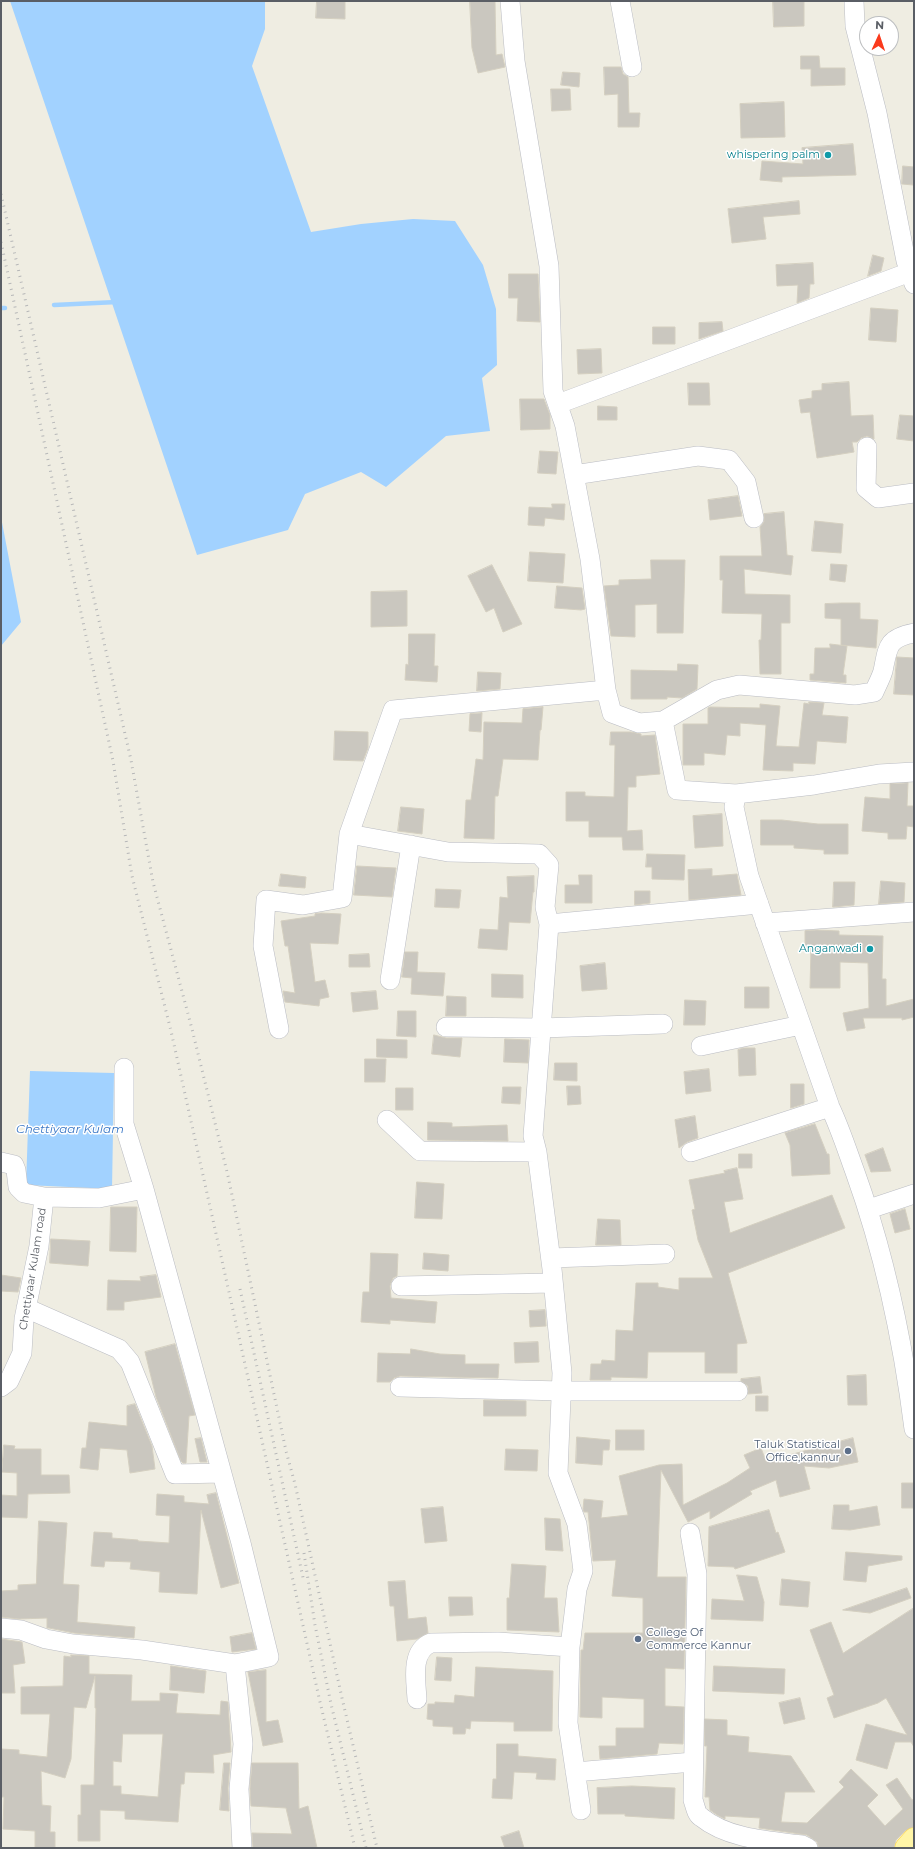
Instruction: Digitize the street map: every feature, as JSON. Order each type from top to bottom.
[{"type":"main road","points":[[906,1848],[914,1839]]},
{"type":"street","points":[[510,1],[515,61],[548,266],[553,391],[565,426],[590,559],[606,690],[612,713],[640,723],[663,721],[717,690],[739,684],[855,695],[874,692],[882,673],[887,648],[900,636],[914,634]]},
{"type":"street","points":[[620,1],[632,67]]},
{"type":"street","points":[[558,404],[911,269],[877,113],[856,26],[854,1]]},
{"type":"street","points":[[867,447],[866,488],[878,498],[914,493]]},
{"type":"street","points":[[574,474],[698,456],[728,460],[746,482],[754,518]]},
{"type":"street","points":[[279,1029],[263,946],[266,900],[303,904],[342,898],[349,834],[393,710],[606,690]]},
{"type":"street","points":[[663,721],[677,790],[736,794],[814,786],[879,774],[914,772]]},
{"type":"street","points":[[736,794],[734,807],[749,876],[830,1107],[838,1123],[869,1209],[890,1289],[908,1379],[914,1429]]},
{"type":"street","points":[[349,834],[448,852],[539,854],[549,865],[546,906],[549,924],[533,1136],[538,1152],[554,1283],[562,1391],[558,1473],[576,1524],[583,1571],[577,1589],[570,1647],[568,1723],[581,1810]]},
{"type":"street","points":[[390,980],[411,845]]},
{"type":"street","points":[[549,924],[759,904]]},
{"type":"street","points":[[765,923],[914,912]]},
{"type":"street","points":[[446,1027],[541,1028],[663,1024]]},
{"type":"street","points":[[701,1046],[801,1025]]},
{"type":"street","points":[[1,1628],[21,1630],[46,1639],[73,1644],[142,1650],[235,1664],[269,1657],[222,1473],[144,1189],[124,1124],[124,1068]]},
{"type":"street","points":[[691,1152],[830,1107]]},
{"type":"street","points":[[387,1120],[420,1151],[538,1152]]},
{"type":"street","points":[[1,1162],[14,1165],[18,1187],[24,1193],[44,1197]]},
{"type":"street","name":"Chettiyaar Kulam road","points":[[1,1387],[9,1381],[22,1353],[26,1308],[39,1246],[44,1197],[99,1198],[144,1189]]},
{"type":"street","points":[[869,1209],[914,1194]]},
{"type":"street","points":[[551,1258],[665,1254]]},
{"type":"street","points":[[401,1286],[554,1283]]},
{"type":"street","points":[[26,1308],[119,1349],[130,1362],[175,1474],[222,1473]]},
{"type":"street","points":[[400,1387],[562,1391],[738,1391]]},
{"type":"street","points":[[690,1534],[697,1574],[693,1800],[699,1816],[720,1828],[748,1838],[802,1845],[808,1848]]},
{"type":"street","points":[[417,1700],[417,1657],[424,1646],[431,1643],[498,1642],[570,1647]]},
{"type":"street","points":[[235,1664],[243,1744],[239,1789],[242,1848]]},
{"type":"street","points":[[575,1772],[693,1762]]},
{"type":"water","points":[[10,1],[265,1],[265,29],[252,66],[311,232],[361,224],[413,219],[455,221],[483,265],[496,309],[497,365],[482,378],[490,431],[446,436],[386,487],[361,472],[305,494],[288,530],[197,555]]},
{"type":"water","points":[[1,517],[21,622],[1,646]]},
{"type":"water","name":"Chettiyaar Kulam","points":[[30,1071],[114,1073],[112,1189],[26,1185]]},
{"type":"building","points":[[317,1],[345,1],[345,19],[316,18]]},
{"type":"building","points":[[470,1],[495,1],[496,55],[502,54],[505,67],[478,73],[472,48]]},
{"type":"building","points":[[773,1],[804,1],[804,26],[774,27]]},
{"type":"building","points":[[801,56],[819,56],[820,68],[845,68],[845,85],[811,86],[811,69],[801,69]]},
{"type":"building","points":[[604,67],[621,67],[623,74],[628,77],[629,113],[640,113],[639,127],[618,127],[618,94],[605,95]]},
{"type":"building","points":[[563,72],[580,73],[579,87],[561,85]]},
{"type":"building","points":[[551,89],[570,89],[571,110],[552,111]]},
{"type":"building","points":[[784,102],[785,137],[741,138],[740,104]]},
{"type":"building","name":"whispering palm","points":[[853,144],[856,175],[782,177],[782,182],[760,180],[762,161],[803,164],[802,148]]},
{"type":"building","points":[[903,166],[914,167],[913,185],[902,184]]},
{"type":"building","points":[[799,201],[800,214],[763,217],[766,239],[732,243],[728,209]]},
{"type":"building","points":[[873,255],[884,258],[881,271],[868,276]]},
{"type":"building","points":[[813,263],[814,284],[810,284],[809,298],[797,303],[798,285],[777,286],[776,265]]},
{"type":"building","points":[[509,274],[538,274],[540,322],[517,321],[518,298],[509,298]]},
{"type":"building","points":[[871,308],[898,310],[896,342],[869,340]]},
{"type":"building","points":[[722,322],[723,331],[699,339],[699,323]]},
{"type":"building","points":[[653,327],[675,327],[675,344],[653,344]]},
{"type":"building","points":[[601,349],[602,373],[578,374],[577,350]]},
{"type":"building","points":[[849,382],[851,416],[873,415],[874,439],[867,436],[861,438],[857,442],[852,442],[854,452],[817,458],[810,412],[801,413],[799,400],[812,398],[812,391],[822,390],[822,384]]},
{"type":"building","points":[[688,383],[709,383],[710,405],[689,405]]},
{"type":"building","points":[[520,399],[544,399],[550,415],[550,429],[521,430]]},
{"type":"building","points":[[598,406],[617,407],[617,420],[598,420]]},
{"type":"building","points":[[900,415],[914,416],[914,441],[897,439]]},
{"type":"building","points":[[540,451],[558,452],[556,474],[538,473]]},
{"type":"building","points":[[738,496],[742,516],[710,520],[708,500]]},
{"type":"building","points":[[552,504],[565,504],[564,520],[545,518],[544,526],[528,525],[529,507],[552,508]]},
{"type":"building","points":[[784,512],[787,555],[793,556],[791,575],[744,569],[745,594],[790,595],[790,623],[781,623],[781,674],[760,674],[759,640],[761,640],[762,614],[722,613],[723,580],[720,580],[720,556],[762,556],[760,527],[764,522],[764,514]]},
{"type":"building","points":[[815,521],[843,524],[841,553],[812,551]]},
{"type":"building","points":[[530,552],[565,554],[563,583],[528,581]]},
{"type":"building","points":[[651,560],[685,560],[683,633],[657,633],[657,604],[635,605],[635,637],[611,636],[604,586],[619,585],[619,580],[651,579]]},
{"type":"building","points":[[831,564],[847,565],[845,582],[830,580]]},
{"type":"building","points":[[492,565],[522,624],[503,632],[494,608],[486,612],[468,576]]},
{"type":"building","points":[[557,586],[582,588],[585,609],[555,608]]},
{"type":"building","points":[[407,591],[407,626],[371,627],[371,592]]},
{"type":"building","points":[[860,603],[860,619],[878,620],[876,648],[841,645],[841,619],[825,618],[825,604]]},
{"type":"building","points":[[409,634],[435,634],[434,666],[438,666],[437,682],[405,680],[406,664],[408,665]]},
{"type":"building","points":[[830,644],[847,646],[843,675],[846,675],[846,683],[810,680],[810,674],[814,674],[815,648],[830,648]]},
{"type":"building","points":[[897,657],[914,658],[914,695],[894,694]]},
{"type":"building","points":[[678,664],[698,665],[697,689],[682,698],[667,697],[667,699],[631,699],[631,670],[677,671]]},
{"type":"building","points":[[478,672],[501,673],[500,689],[477,691]]},
{"type":"building","points":[[809,702],[824,703],[822,715],[848,717],[846,743],[817,741],[815,764],[793,763],[793,771],[763,770],[766,725],[740,723],[740,736],[727,735],[725,755],[704,753],[704,765],[683,765],[683,724],[708,724],[708,708],[710,707],[760,708],[760,704],[780,706],[776,746],[799,747],[804,703],[809,704]]},
{"type":"building","points":[[543,707],[538,760],[503,759],[498,796],[495,796],[494,839],[464,838],[466,800],[471,800],[476,759],[483,760],[484,722],[522,723],[523,709]]},
{"type":"building","points":[[482,713],[481,732],[469,731],[470,714]]},
{"type":"building","points":[[335,731],[368,732],[368,748],[363,761],[334,760]]},
{"type":"building","points":[[611,732],[631,732],[641,734],[641,736],[655,735],[660,774],[636,776],[636,787],[628,787],[627,831],[642,830],[643,850],[623,850],[622,837],[589,837],[589,821],[566,821],[566,792],[585,792],[585,796],[614,797],[615,745],[610,745]]},
{"type":"building","points":[[908,783],[907,806],[914,806],[914,827],[907,826],[906,839],[888,839],[888,833],[862,831],[865,797],[890,799],[890,784]]},
{"type":"building","points":[[401,807],[424,809],[422,834],[398,831]]},
{"type":"building","points":[[722,814],[723,846],[695,848],[693,816]]},
{"type":"building","points":[[761,820],[782,820],[818,824],[848,824],[848,854],[824,854],[824,850],[794,848],[794,845],[761,845]]},
{"type":"building","points":[[647,854],[685,855],[684,880],[652,879],[652,867],[646,867]]},
{"type":"building","points":[[357,866],[396,868],[392,897],[354,895]]},
{"type":"building","points":[[712,869],[712,876],[737,874],[741,895],[689,900],[688,870]]},
{"type":"building","points":[[281,874],[306,877],[305,888],[279,886]]},
{"type":"building","points":[[579,875],[592,875],[592,903],[565,903],[565,885],[579,885]]},
{"type":"building","points":[[534,876],[534,892],[530,923],[509,922],[507,950],[478,948],[480,929],[498,930],[500,897],[508,898],[507,877]]},
{"type":"building","points":[[881,881],[905,883],[904,902],[879,904]]},
{"type":"building","points":[[834,882],[855,882],[854,905],[833,907]]},
{"type":"building","points":[[436,889],[461,890],[459,908],[435,907]]},
{"type":"building","points":[[635,891],[650,891],[650,903],[635,905]]},
{"type":"building","points":[[315,914],[341,914],[338,944],[310,943],[315,982],[325,980],[329,997],[320,999],[319,1006],[285,1002],[283,991],[295,993],[288,946],[285,946],[281,921],[315,916]]},
{"type":"building","points":[[805,931],[839,931],[839,935],[883,936],[882,979],[886,979],[886,1006],[914,999],[914,1017],[902,1020],[902,1018],[863,1018],[865,1028],[847,1031],[843,1013],[869,1008],[868,963],[840,962],[840,988],[810,988],[811,948],[805,948]]},
{"type":"building","points":[[405,952],[418,952],[417,972],[445,973],[443,996],[411,994],[412,978],[402,977]]},
{"type":"building","points":[[369,954],[370,967],[349,967],[349,955]]},
{"type":"building","points":[[605,963],[607,989],[582,991],[580,966]]},
{"type":"building","points":[[492,974],[523,975],[523,998],[492,997]]},
{"type":"building","points":[[745,987],[769,987],[769,1008],[745,1008]]},
{"type":"building","points":[[376,991],[378,1009],[353,1012],[351,993]]},
{"type":"building","points":[[447,996],[466,997],[466,1016],[446,1016]]},
{"type":"building","points":[[685,1000],[706,1001],[705,1025],[684,1025]]},
{"type":"building","points":[[398,1011],[416,1011],[416,1037],[397,1036]]},
{"type":"building","points":[[434,1035],[446,1038],[462,1038],[460,1057],[432,1054]]},
{"type":"building","points":[[377,1039],[407,1040],[407,1058],[377,1057]]},
{"type":"building","points":[[505,1039],[529,1040],[528,1063],[504,1062]]},
{"type":"building","points":[[743,1048],[755,1048],[756,1075],[739,1076],[738,1050]]},
{"type":"building","points":[[365,1059],[386,1059],[385,1082],[365,1082]]},
{"type":"building","points":[[555,1063],[577,1063],[577,1081],[554,1080]]},
{"type":"building","points":[[709,1069],[711,1091],[686,1094],[684,1072]]},
{"type":"building","points":[[791,1084],[804,1084],[804,1104],[791,1108]]},
{"type":"building","points":[[567,1086],[580,1086],[581,1104],[568,1105]]},
{"type":"building","points":[[503,1087],[521,1087],[520,1104],[502,1103]]},
{"type":"building","points":[[396,1088],[413,1088],[413,1110],[396,1110]]},
{"type":"building","points":[[695,1116],[698,1138],[687,1142],[679,1148],[675,1120]]},
{"type":"building","points":[[428,1122],[452,1123],[452,1127],[507,1125],[508,1141],[428,1140]]},
{"type":"building","points":[[815,1124],[827,1154],[829,1154],[830,1174],[792,1176],[790,1145],[785,1133]]},
{"type":"building","points":[[883,1148],[891,1171],[871,1172],[865,1155]]},
{"type":"building","points":[[739,1154],[752,1154],[752,1168],[739,1168]]},
{"type":"building","points":[[737,1168],[743,1199],[724,1202],[730,1233],[832,1195],[845,1228],[728,1273],[747,1343],[737,1344],[737,1373],[705,1373],[705,1352],[648,1352],[647,1378],[611,1377],[611,1380],[590,1380],[591,1364],[601,1364],[602,1360],[615,1361],[616,1330],[633,1331],[636,1283],[658,1283],[658,1287],[679,1290],[679,1278],[713,1278],[698,1240],[692,1210],[695,1209],[689,1180],[725,1173],[724,1171]]},
{"type":"building","points":[[417,1182],[444,1184],[442,1219],[415,1218]]},
{"type":"building","points":[[111,1207],[137,1207],[136,1252],[110,1251]]},
{"type":"building","points":[[905,1209],[910,1229],[895,1233],[890,1214]]},
{"type":"building","points":[[598,1219],[620,1220],[621,1245],[596,1245]]},
{"type":"building","points":[[51,1239],[90,1241],[88,1266],[50,1263]]},
{"type":"building","points":[[371,1253],[398,1254],[397,1276],[393,1278],[390,1286],[391,1298],[437,1302],[435,1323],[390,1320],[390,1324],[361,1322],[363,1292],[369,1292]]},
{"type":"building","points":[[424,1253],[449,1255],[448,1271],[423,1269]]},
{"type":"building","points":[[1,1275],[21,1278],[18,1292],[1,1291]]},
{"type":"building","points":[[156,1275],[161,1297],[124,1302],[124,1310],[107,1310],[108,1280],[141,1281],[140,1277]]},
{"type":"building","points":[[545,1310],[546,1326],[530,1327],[529,1311]]},
{"type":"building","points":[[538,1342],[539,1362],[515,1363],[514,1343]]},
{"type":"building","points":[[175,1344],[195,1415],[189,1416],[186,1463],[181,1461],[156,1397],[145,1352]]},
{"type":"building","points":[[411,1349],[440,1354],[465,1355],[465,1364],[499,1364],[498,1378],[400,1376],[394,1378],[390,1382],[377,1382],[378,1353],[410,1354]]},
{"type":"building","points":[[866,1375],[867,1405],[848,1405],[847,1376]]},
{"type":"building","points":[[760,1377],[762,1393],[748,1394],[748,1386],[741,1381],[741,1379]]},
{"type":"building","points":[[756,1396],[768,1396],[768,1411],[756,1411]]},
{"type":"building","points":[[484,1400],[526,1401],[526,1416],[484,1416]]},
{"type":"building","points":[[135,1404],[152,1446],[155,1469],[130,1473],[127,1450],[100,1448],[98,1470],[80,1468],[82,1448],[86,1448],[89,1422],[127,1426],[127,1406]]},
{"type":"building","points":[[616,1430],[644,1430],[644,1450],[616,1450]]},
{"type":"building","points":[[577,1437],[610,1440],[609,1450],[603,1450],[602,1465],[576,1463]]},
{"type":"building","points":[[201,1438],[207,1462],[200,1462],[195,1439]]},
{"type":"building","points":[[853,1438],[858,1462],[829,1468],[804,1466],[810,1489],[780,1497],[776,1480],[750,1491],[752,1494],[710,1519],[710,1511],[688,1522],[661,1470],[657,1577],[686,1577],[684,1669],[665,1668],[665,1706],[684,1707],[683,1744],[659,1743],[657,1754],[600,1759],[599,1746],[616,1746],[616,1728],[644,1728],[644,1699],[602,1697],[602,1718],[580,1717],[581,1650],[583,1650],[585,1633],[643,1633],[643,1598],[612,1596],[616,1560],[593,1561],[588,1512],[584,1512],[583,1509],[584,1499],[603,1501],[601,1518],[628,1515],[619,1476],[659,1465],[682,1464],[683,1505],[727,1483],[750,1468],[744,1455],[761,1448],[766,1461]]},
{"type":"building","points":[[4,1445],[15,1446],[14,1449],[41,1449],[41,1475],[69,1475],[70,1493],[28,1494],[27,1518],[1,1517],[1,1495],[17,1496],[17,1473],[2,1472]]},
{"type":"building","points":[[506,1449],[538,1450],[537,1471],[505,1470]]},
{"type":"building","points":[[902,1483],[914,1483],[914,1508],[902,1508]]},
{"type":"building","points":[[216,1493],[239,1583],[221,1588],[201,1510],[197,1594],[159,1592],[160,1572],[130,1569],[131,1562],[105,1561],[104,1567],[91,1566],[94,1532],[112,1533],[112,1538],[169,1543],[170,1516],[156,1515],[157,1494],[184,1496],[184,1502],[209,1504],[207,1495]]},
{"type":"building","points":[[834,1505],[849,1505],[849,1511],[877,1506],[880,1525],[850,1530],[832,1529]]},
{"type":"building","points":[[443,1507],[447,1541],[425,1543],[421,1509]]},
{"type":"building","points":[[769,1510],[776,1533],[778,1532],[785,1552],[735,1569],[734,1567],[708,1566],[709,1527]]},
{"type":"building","points":[[545,1518],[560,1519],[563,1551],[546,1550]]},
{"type":"building","points":[[39,1521],[67,1523],[63,1584],[79,1585],[77,1622],[135,1627],[134,1638],[74,1633],[47,1628],[47,1618],[19,1619],[1,1617],[1,1591],[18,1590],[18,1585],[36,1584]]},
{"type":"building","points":[[846,1552],[902,1556],[902,1560],[868,1566],[866,1582],[844,1580]]},
{"type":"building","points":[[512,1564],[546,1566],[544,1598],[557,1598],[559,1632],[507,1630],[507,1598],[509,1598]]},
{"type":"building","points":[[737,1575],[757,1577],[764,1602],[763,1621],[711,1619],[712,1599],[744,1601]]},
{"type":"building","points":[[782,1579],[810,1582],[808,1607],[780,1605]]},
{"type":"building","points":[[405,1581],[408,1619],[426,1617],[428,1633],[417,1639],[397,1641],[394,1606],[390,1606],[388,1582]]},
{"type":"building","points":[[907,1588],[911,1598],[870,1613],[843,1610]]},
{"type":"building","points":[[449,1597],[472,1597],[473,1615],[450,1616]]},
{"type":"building","points":[[914,1608],[914,1747],[911,1742],[895,1742],[887,1769],[856,1760],[866,1724],[907,1735],[886,1698],[878,1703],[834,1718],[827,1698],[834,1695],[810,1630],[831,1622],[843,1653]]},
{"type":"building","points":[[252,1633],[256,1649],[232,1652],[230,1637]]},
{"type":"building","points":[[1,1639],[22,1642],[25,1663],[13,1665],[15,1693],[1,1693]]},
{"type":"building","points":[[71,1655],[89,1656],[89,1674],[132,1675],[131,1701],[160,1701],[160,1693],[178,1694],[176,1713],[220,1715],[221,1701],[228,1702],[231,1752],[213,1755],[214,1773],[185,1772],[184,1784],[181,1784],[178,1822],[125,1819],[125,1811],[100,1810],[100,1841],[78,1841],[78,1815],[81,1815],[81,1785],[94,1785],[96,1708],[95,1676],[86,1708],[74,1707],[71,1759],[65,1778],[41,1771],[42,1805],[51,1806],[50,1832],[55,1832],[55,1848],[35,1848],[35,1831],[3,1829],[4,1797],[1,1797],[1,1749],[19,1750],[19,1754],[47,1757],[50,1714],[21,1714],[21,1687],[63,1686],[64,1656],[71,1657]],"holes":[[[123,1734],[163,1734],[158,1797],[121,1794],[121,1786],[113,1786],[113,1761],[121,1762]]]},
{"type":"building","points":[[437,1657],[452,1658],[451,1681],[435,1680]]},
{"type":"building","points":[[171,1666],[206,1671],[204,1693],[170,1690]]},
{"type":"building","points":[[714,1666],[785,1669],[784,1694],[713,1691]]},
{"type":"building","points":[[476,1667],[553,1671],[552,1731],[514,1731],[514,1722],[471,1721],[470,1729],[466,1728],[465,1734],[453,1734],[453,1727],[433,1726],[433,1720],[427,1719],[428,1704],[435,1704],[435,1702],[454,1703],[455,1695],[474,1697]]},
{"type":"building","points":[[266,1670],[266,1722],[278,1720],[283,1742],[263,1746],[248,1672]]},
{"type":"building","points":[[800,1698],[805,1719],[784,1724],[779,1703]]},
{"type":"building","points":[[705,1719],[727,1720],[727,1735],[749,1737],[748,1752],[791,1756],[815,1792],[785,1792],[781,1822],[807,1823],[844,1787],[839,1782],[851,1769],[878,1795],[867,1806],[885,1826],[903,1809],[886,1785],[897,1778],[912,1800],[914,1799],[914,1827],[905,1831],[896,1840],[894,1848],[819,1848],[817,1842],[807,1835],[759,1828],[760,1818],[725,1816],[725,1819],[717,1815],[710,1810],[709,1797],[705,1797],[707,1746],[705,1746]]},
{"type":"building","points":[[497,1744],[518,1744],[518,1756],[556,1759],[555,1780],[536,1779],[537,1773],[514,1772],[512,1799],[492,1798],[493,1779],[496,1779]]},
{"type":"building","points":[[224,1763],[230,1763],[228,1788],[229,1811],[220,1810]]},
{"type":"building","points":[[252,1763],[298,1763],[299,1809],[308,1806],[317,1848],[253,1848],[252,1833],[292,1834],[286,1808],[251,1806],[250,1789]]},
{"type":"building","points":[[632,1786],[675,1788],[674,1819],[625,1816],[625,1814],[598,1814],[597,1788]]},
{"type":"building","points":[[519,1831],[524,1848],[505,1848],[501,1837]]},
{"type":"waterway","points":[[54,305],[117,302]]},
{"type":"railway","points":[[1,194],[131,760],[153,882],[192,1029],[228,1176],[286,1451],[295,1484],[377,1848]]},
{"type":"railway","points":[[1,242],[113,761],[132,876],[171,1031],[320,1702],[355,1848]]},
{"type":"railway","points":[[240,1289],[304,1582]]},
{"type":"railway","points":[[304,1553],[315,1625],[331,1704],[366,1848]]},
{"type":"place","name":"whispering palm","points":[[828,155]]},
{"type":"place","name":"Anganwadi","points":[[870,949]]},
{"type":"place","name":"Taluk Statistical Office,kannur","points":[[848,1451]]},
{"type":"place","name":"College Of Commerce Kannur","points":[[638,1639]]}]
